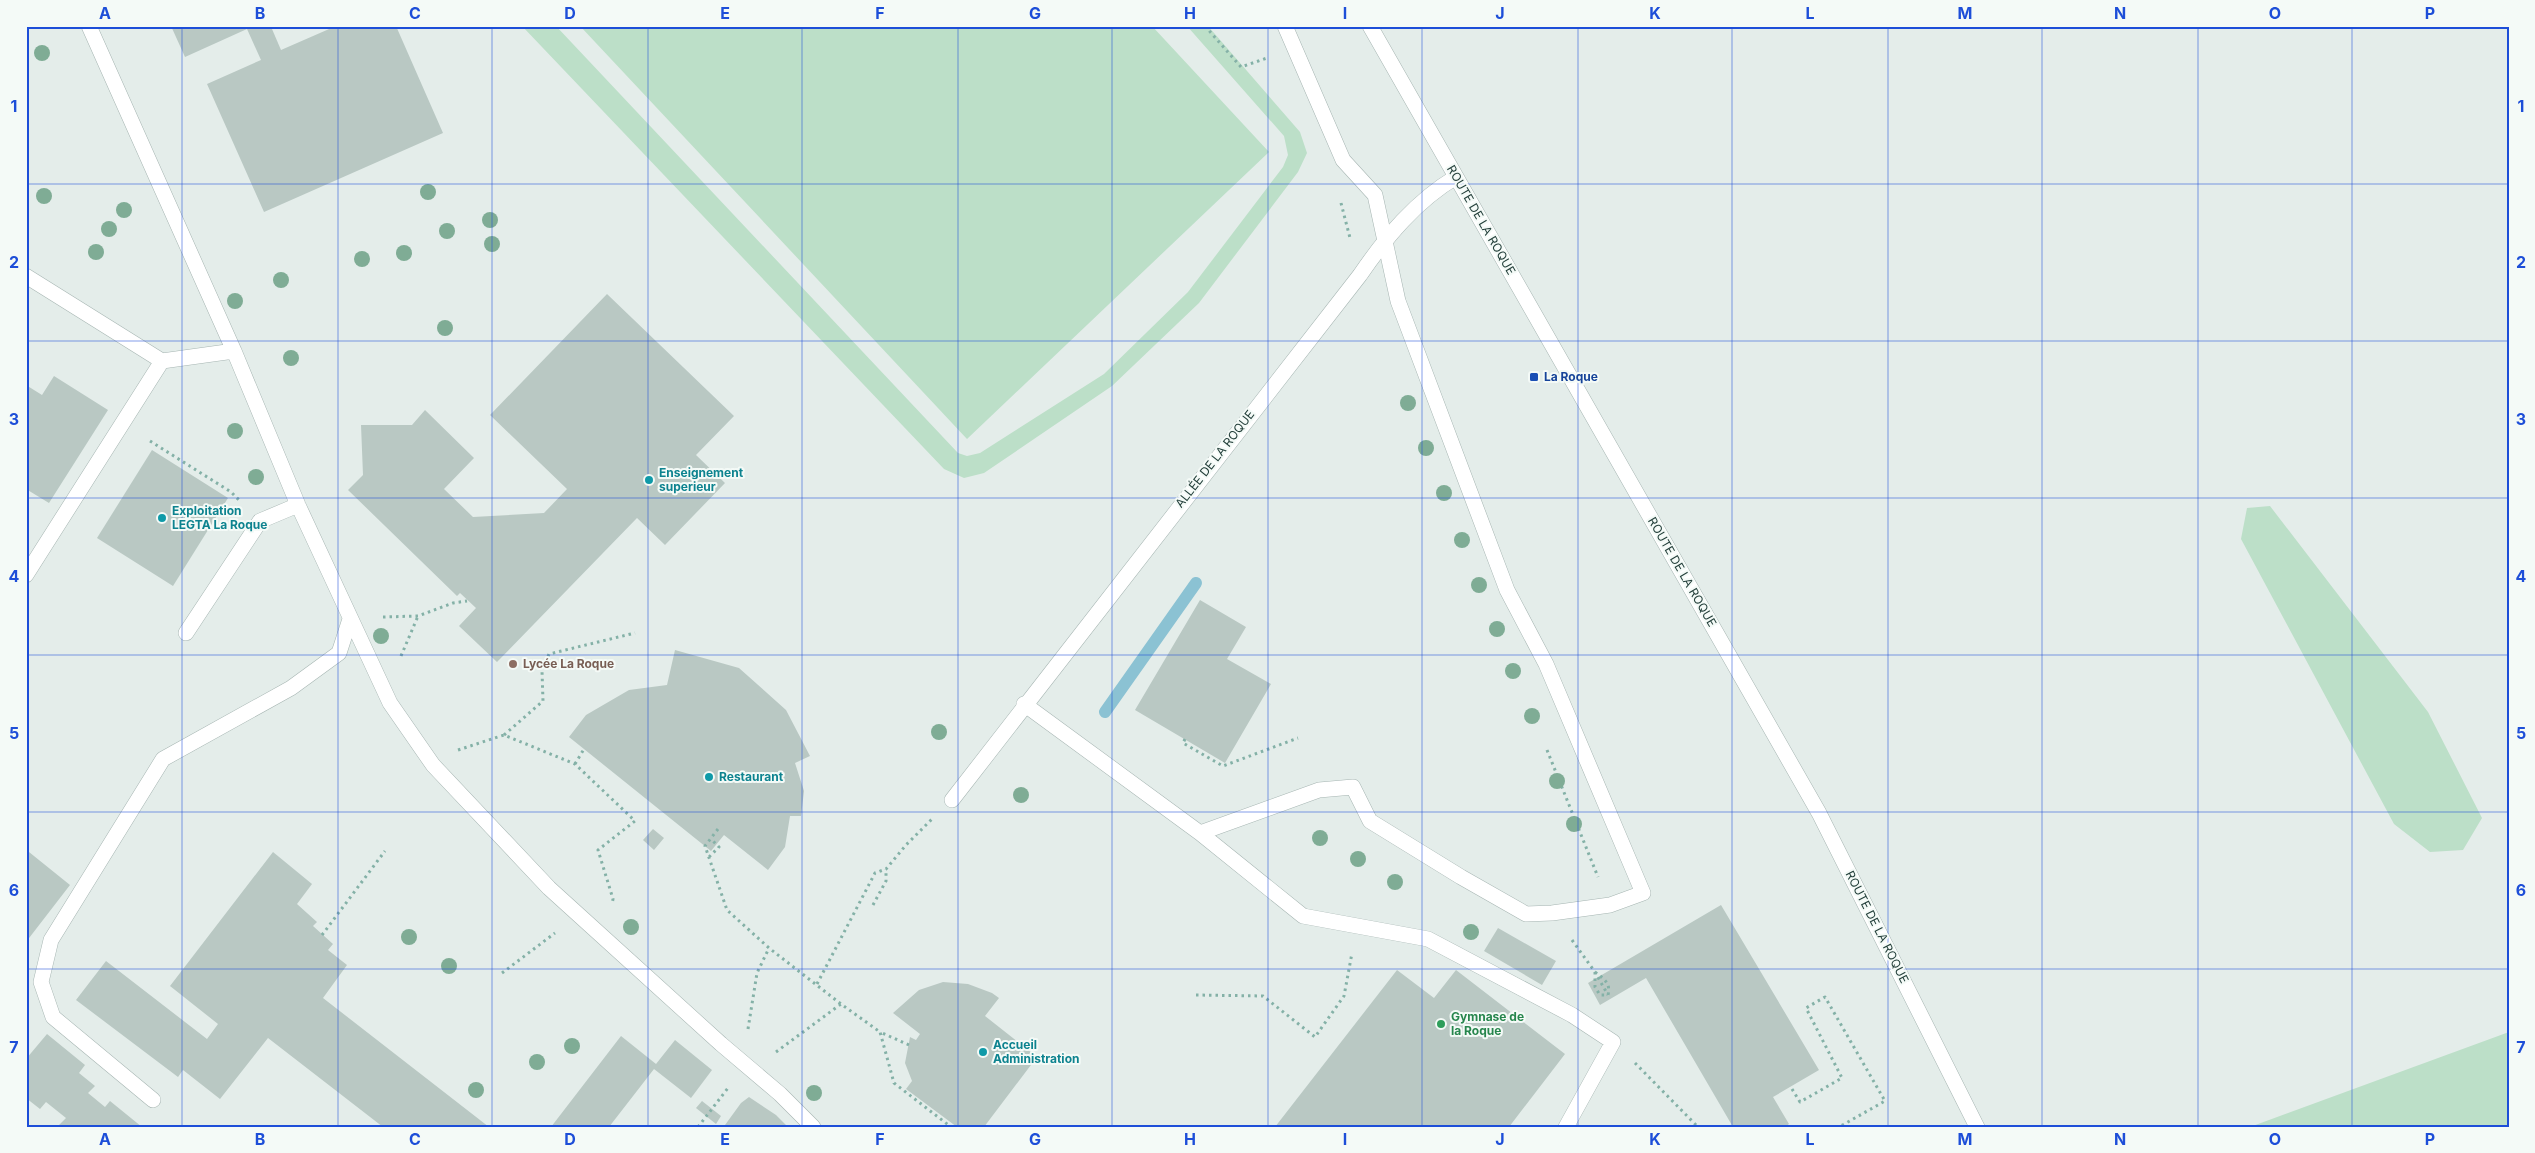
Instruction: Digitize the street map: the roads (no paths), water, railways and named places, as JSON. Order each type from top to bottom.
[{"type":"street","points":[[89,26],[234,351],[298,505],[390,704],[433,765],[549,888],[603,939],[780,1094],[813,1127]]},
{"type":"street","points":[[1200,833],[1319,790],[1353,787],[1370,821],[1461,877],[1526,914],[1610,906],[1643,893],[1546,664],[1507,590],[1398,301],[1375,194],[1342,160],[1285,26]]},
{"type":"street","name":"ROUTE DE LA ROQUE","points":[[1370,26],[1819,813],[1977,1127]]},
{"type":"street","name":"ALLÉE DE LA ROQUE","points":[[952,800],[1024,704],[1360,275],[1385,239],[1436,189],[1456,177]]},
{"type":"street","points":[[26,276],[162,361],[234,351]]},
{"type":"street","points":[[26,575],[162,361]]},
{"type":"street","points":[[186,633],[260,522],[298,505]]},
{"type":"street","points":[[153,1100],[53,1017],[41,982],[51,940],[163,759],[291,688],[339,654],[350,618]]},
{"type":"street","points":[[1024,704],[1200,833],[1303,916],[1428,939],[1572,1015],[1613,1042],[1566,1127]]},
{"type":"waterway","points":[[1105,712],[1196,583]]},
{"type":"place","name":"La Roque","points":[[1534,377]]},
{"type":"place","name":"Enseignement superieur","points":[[649,480]]},
{"type":"place","name":"Exploitation LEGTA La Roque","points":[[162,518]]},
{"type":"place","name":"Lycée La Roque","points":[[513,664]]},
{"type":"place","name":"Restaurant","points":[[709,777]]},
{"type":"place","name":"Gymnase de la Roque","points":[[1441,1024]]},
{"type":"place","name":"Accueil Administration","points":[[983,1052]]}]
